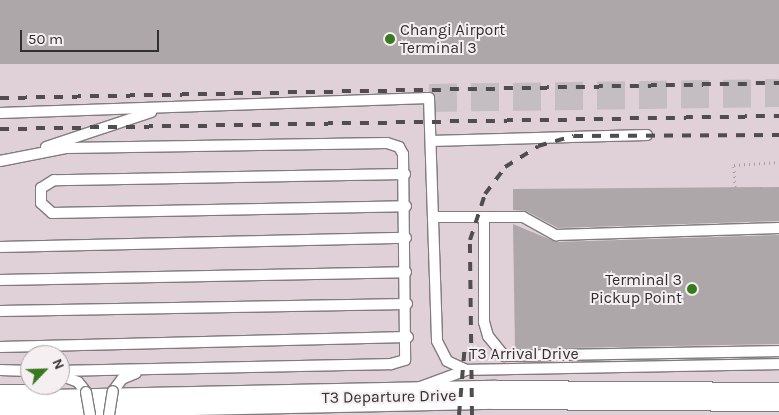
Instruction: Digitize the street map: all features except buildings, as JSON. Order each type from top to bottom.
[{"type":"main road","name":"T3 Departure Drive","points":[[0,405],[495,395],[779,397]]},
{"type":"lane","name":"T3 Arrival Drive","points":[[162,108],[430,98],[437,341],[446,361],[466,370],[779,364]]},
{"type":"lane","points":[[0,113],[162,108]]},
{"type":"lane","points":[[0,161],[162,108]]},
{"type":"lane","points":[[431,140],[647,135]]},
{"type":"lane","points":[[14,157],[66,148],[388,143],[399,147],[405,174],[408,337],[408,354],[399,364],[70,371]]},
{"type":"lane","points":[[405,174],[54,180],[41,188],[41,203],[52,213],[406,206]]},
{"type":"lane","points":[[433,217],[523,217],[556,235],[779,228]]},
{"type":"lane","points":[[484,217],[484,322],[488,336],[504,356],[779,351]]},
{"type":"lane","points":[[0,247],[406,238]]},
{"type":"lane","points":[[0,280],[406,272]]},
{"type":"lane","points":[[0,311],[407,304]]},
{"type":"lane","points":[[0,347],[408,337]]},
{"type":"lane","points":[[0,370],[20,371]]},
{"type":"lane","points":[[109,415],[113,391],[122,379],[147,370]]},
{"type":"lane","points":[[388,397],[466,370]]},
{"type":"lane","points":[[70,379],[78,382],[84,403]]},
{"type":"lane","points":[[0,390],[38,390],[84,403]]},
{"type":"path","points":[[735,187],[734,165],[779,162]]},
{"type":"shaded area","points":[[0,0],[779,0],[779,415],[0,415]]},
{"type":"tunnel","points":[[429,98],[779,93]]},
{"type":"railway","points":[[0,98],[779,83]]},
{"type":"railway","points":[[0,129],[779,116]]},
{"type":"railway","points":[[472,415],[470,240],[485,194],[505,167],[538,146],[574,136],[779,135]]},
{"type":"railway","points":[[459,415],[465,343]]},
{"type":"place","name":"Changi Airport Terminal 3","points":[[390,39]]},
{"type":"place","name":"Terminal 3 Pickup Point","points":[[692,289]]}]
